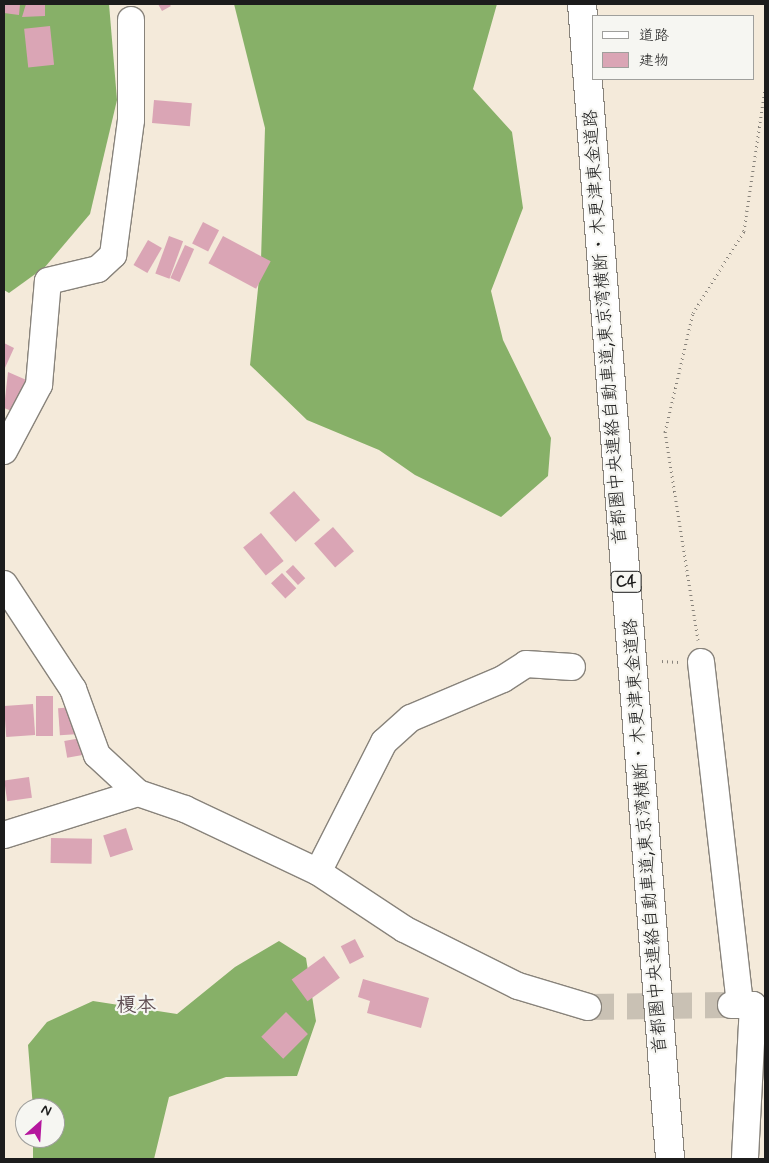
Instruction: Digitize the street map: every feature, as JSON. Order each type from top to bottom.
[{"type":"highway","name":"首都圏中央連絡自動車道;東京湾横断・木更津東金道路","points":[[582,4],[670,1159]]},
{"type":"street","points":[[4,451],[39,385],[48,282],[98,269],[114,255],[131,120],[131,20]]},
{"type":"street","points":[[4,584],[73,689],[97,755],[138,793],[185,809],[318,872],[404,929],[518,986],[588,1007]]},
{"type":"street","points":[[701,662],[734,1005],[753,1005],[745,1159]]},
{"type":"street","points":[[318,872],[384,742],[411,718],[503,679],[526,664],[572,667]]},
{"type":"street","points":[[4,835],[138,793]]},
{"type":"path","points":[[662,661],[701,662],[666,432],[693,314],[744,231],[765,90]]},
{"type":"green space","points":[[4,4],[109,4],[117,100],[90,214],[45,267],[9,293],[4,290]]},
{"type":"green space","points":[[234,4],[497,4],[473,89],[512,132],[523,208],[491,291],[503,340],[551,438],[548,476],[501,517],[415,475],[379,450],[307,420],[250,365],[261,260],[265,128]]},
{"type":"green space","points":[[279,941],[306,958],[316,1021],[297,1076],[226,1077],[169,1097],[154,1159],[33,1159],[33,1148],[65,1148],[65,1098],[32,1098],[28,1045],[47,1022],[93,1001],[177,1014],[235,967]]},
{"type":"building","points":[[4,4],[20,4],[19,15],[4,13]]},
{"type":"building","points":[[26,4],[45,4],[45,16],[22,17]]},
{"type":"building","points":[[158,4],[169,4],[171,6],[162,11]]},
{"type":"building","points":[[50,26],[54,65],[28,68],[24,29]]},
{"type":"building","points":[[154,100],[192,103],[190,126],[152,123]]},
{"type":"building","points":[[203,222],[219,230],[208,252],[192,243]]},
{"type":"building","points":[[169,236],[183,241],[169,279],[155,274]]},
{"type":"building","points":[[223,236],[271,261],[256,289],[208,263]]},
{"type":"building","points":[[148,240],[162,248],[147,273],[134,265]]},
{"type":"building","points":[[185,245],[194,249],[179,282],[170,278]]},
{"type":"building","points":[[4,343],[14,348],[4,370]]},
{"type":"building","points":[[8,372],[31,382],[17,413],[4,408]]},
{"type":"building","points":[[294,491],[320,520],[296,542],[269,513]]},
{"type":"building","points":[[333,527],[354,551],[335,568],[314,543]]},
{"type":"building","points":[[261,533],[284,561],[266,575],[243,547]]},
{"type":"building","points":[[293,565],[305,578],[298,585],[286,572]]},
{"type":"building","points":[[282,573],[296,588],[285,599],[271,583]]},
{"type":"building","points":[[36,696],[53,696],[53,736],[36,736]]},
{"type":"building","points":[[33,704],[35,735],[6,737],[4,706]]},
{"type":"building","points":[[77,707],[79,734],[60,735],[58,708]]},
{"type":"building","points":[[81,738],[84,755],[67,758],[64,741]]},
{"type":"building","points":[[29,777],[32,798],[7,801],[4,780]]},
{"type":"building","points":[[126,828],[133,850],[110,857],[103,835]]},
{"type":"building","points":[[51,838],[92,839],[92,864],[51,863]]},
{"type":"building","points":[[355,939],[364,957],[350,964],[341,946]]},
{"type":"building","points":[[324,956],[340,978],[308,1001],[292,980]]},
{"type":"building","points":[[363,979],[429,998],[421,1028],[367,1013],[370,1001],[358,997]]},
{"type":"building","points":[[286,1012],[308,1034],[283,1059],[261,1037]]},
{"type":"tunnel","points":[[588,1007],[728,1005]]},
{"type":"district","name":"榎本","points":[[136,1005]]}]
